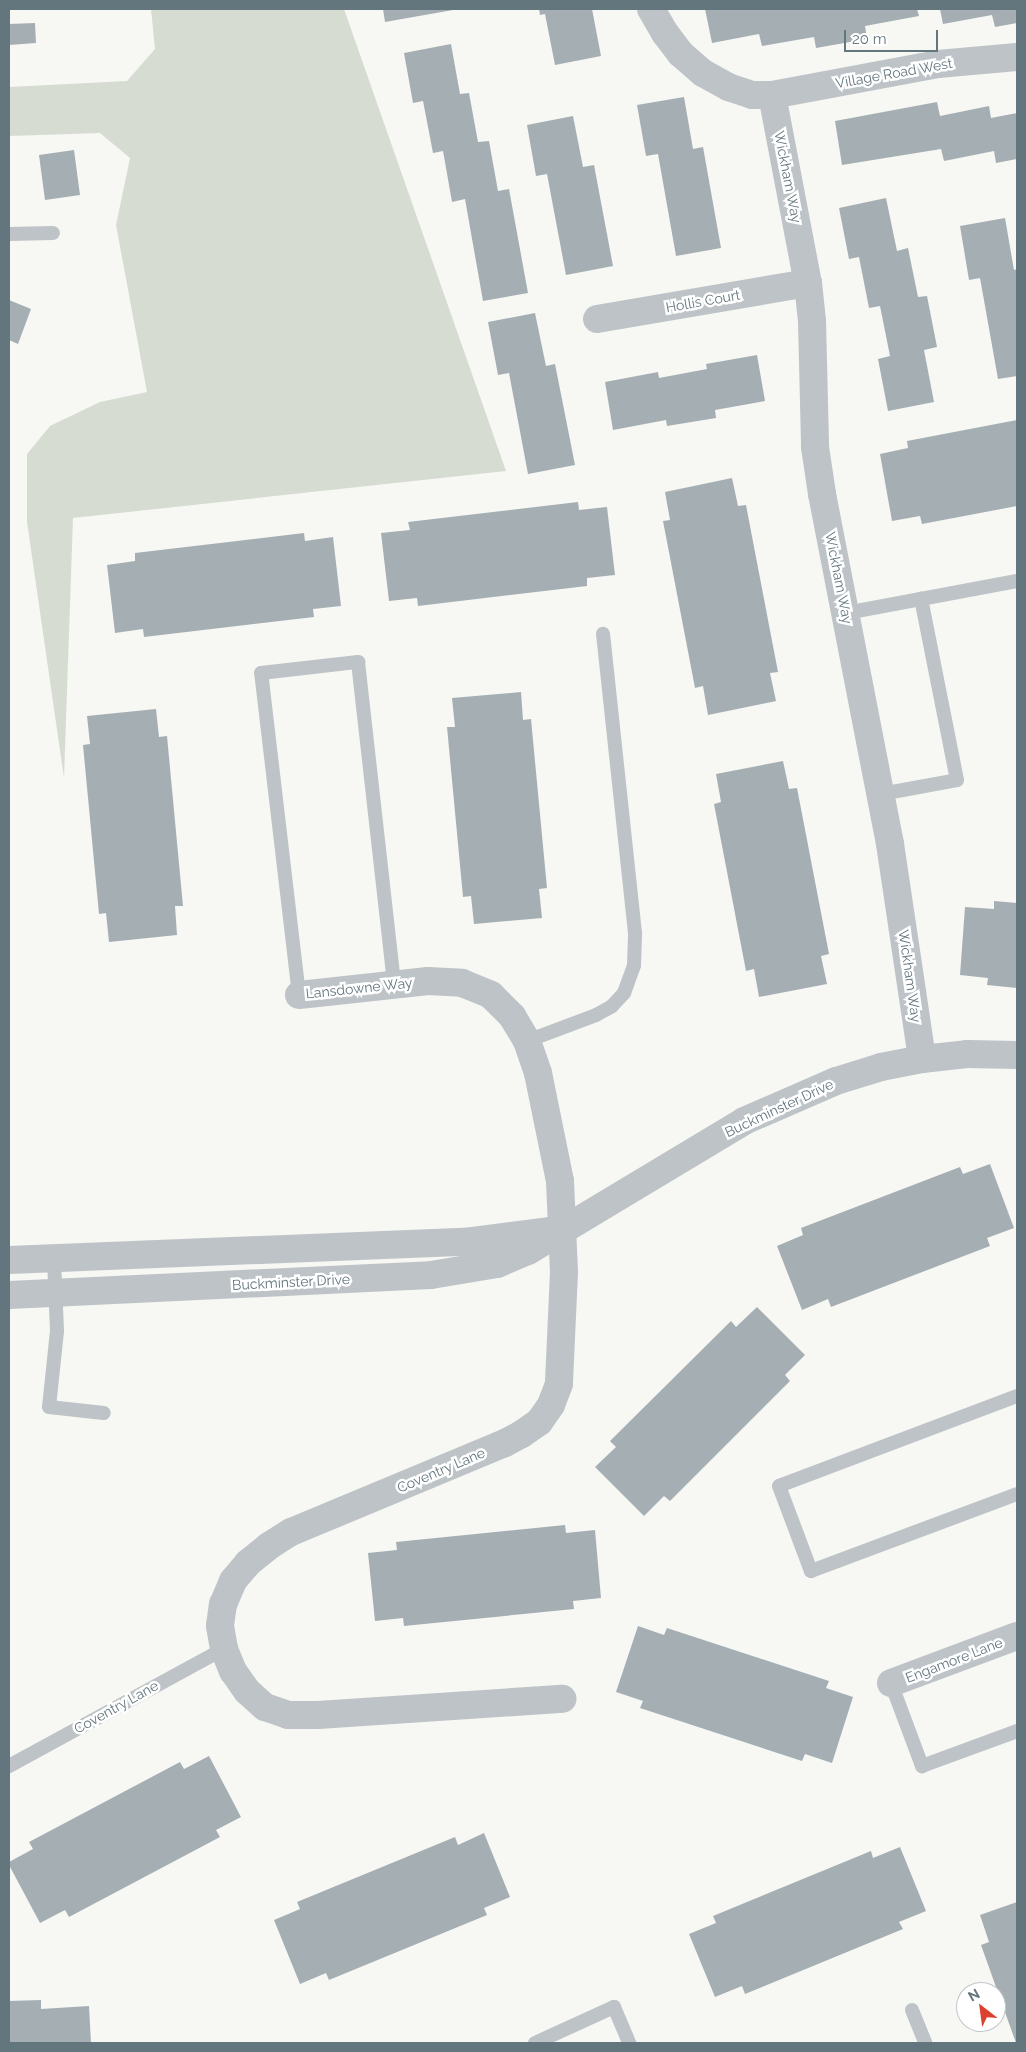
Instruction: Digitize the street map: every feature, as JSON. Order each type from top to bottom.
[{"type":"street","name":"Village Road West","points":[[651,9],[665,33],[681,54],[703,73],[728,87],[752,94],[772,96],[938,64],[1017,57]]},
{"type":"street","name":"Wickham Way","points":[[772,96],[808,283],[812,321],[815,447],[822,494],[881,794],[904,928],[922,1059]]},
{"type":"street","name":"Hollis Court","points":[[597,319],[808,283]]},
{"type":"street","name":"Lansdowne Way","points":[[299,995],[428,981],[462,983],[491,995],[512,1016],[527,1041],[538,1073],[553,1139],[560,1181],[564,1228]]},
{"type":"street","name":"Buckminster Drive","points":[[9,1295],[431,1275],[505,1261],[528,1251],[692,1151],[791,1099],[836,1081],[881,1067],[922,1059],[967,1054],[1017,1055]]},
{"type":"street","name":"Buckminster Drive","points":[[9,1260],[465,1242],[564,1228]]},
{"type":"street","name":"Coventry Lane","points":[[562,1699],[318,1715],[288,1715],[265,1707],[247,1691],[233,1671],[224,1649],[220,1626],[223,1604],[233,1582],[248,1563],[269,1546],[291,1532],[505,1443],[540,1422],[552,1405],[559,1384],[564,1228]]},
{"type":"street","name":"Engamore Lane","points":[[891,1683],[1017,1636]]},
{"type":"lane","points":[[9,234],[53,233]]},
{"type":"lane","points":[[846,613],[1017,581]]},
{"type":"lane","points":[[881,794],[957,780],[921,599]]},
{"type":"lane","points":[[527,1041],[596,1015],[612,1006],[624,993],[634,965],[636,933],[603,634]]},
{"type":"lane","name":"Lansdowne Way","points":[[299,995],[262,673],[358,662],[394,984]]},
{"type":"lane","points":[[54,1259],[57,1293],[55,1363],[49,1407],[104,1413]]},
{"type":"lane","points":[[1017,1396],[778,1486],[812,1571],[1017,1494]]},
{"type":"lane","name":"Coventry Lane","points":[[9,1766],[224,1649]]},
{"type":"lane","points":[[891,1683],[922,1766],[1017,1731]]},
{"type":"lane","points":[[535,2043],[560,2038],[614,2007],[628,2043]]},
{"type":"lane","points":[[912,2010],[925,2043]]},
{"type":"shaded area","points":[[151,9],[344,9],[506,471],[73,518],[64,778],[27,522],[27,454],[50,426],[100,402],[147,392],[116,225],[130,158],[100,133],[9,136],[9,87],[127,81],[155,49]]},
{"type":"building","points":[[383,9],[453,9],[453,10],[385,22]]},
{"type":"building","points":[[539,9],[592,9],[601,56],[555,65],[545,14],[540,15]]},
{"type":"building","points":[[705,9],[917,9],[919,16],[865,26],[867,39],[816,48],[814,37],[762,46],[759,34],[712,43]]},
{"type":"building","points":[[940,9],[1017,9],[1017,23],[995,27],[992,15],[943,24]]},
{"type":"building","points":[[35,23],[36,43],[9,45],[9,24]]},
{"type":"building","points":[[451,44],[460,94],[469,93],[478,142],[489,141],[498,191],[509,189],[528,293],[483,301],[465,199],[452,202],[443,151],[433,153],[423,101],[413,103],[404,53]]},
{"type":"building","points":[[684,97],[693,149],[703,147],[721,248],[676,256],[658,154],[646,156],[637,105]]},
{"type":"building","points":[[937,102],[940,116],[989,106],[991,118],[1017,113],[1017,159],[996,163],[994,151],[944,161],[941,149],[842,165],[835,121]]},
{"type":"building","points":[[573,116],[583,167],[594,165],[613,266],[566,275],[547,174],[536,176],[527,125]]},
{"type":"building","points":[[74,150],[80,195],[45,200],[39,155]]},
{"type":"building","points":[[886,198],[897,251],[908,248],[918,297],[927,296],[937,347],[924,350],[934,402],[888,411],[878,359],[890,356],[880,306],[869,308],[859,257],[849,259],[839,208]]},
{"type":"building","points":[[1005,218],[1014,270],[1017,269],[1017,376],[998,379],[980,278],[969,280],[960,226]]},
{"type":"building","points":[[9,300],[31,309],[18,344],[9,340]]},
{"type":"building","points":[[535,313],[546,366],[555,364],[575,465],[528,474],[509,373],[498,375],[488,322]]},
{"type":"building","points":[[757,355],[765,401],[715,410],[716,418],[667,426],[666,420],[613,430],[605,382],[658,372],[659,378],[707,369],[706,364]]},
{"type":"building","points":[[1017,420],[1017,506],[922,524],[920,516],[892,521],[880,454],[908,448],[907,441]]},
{"type":"building","points":[[732,478],[738,506],[746,505],[778,672],[770,673],[776,701],[708,715],[703,686],[695,688],[663,521],[670,520],[665,492]]},
{"type":"building","points":[[578,502],[579,510],[607,507],[615,575],[587,578],[587,586],[418,606],[417,598],[389,601],[381,533],[410,530],[408,522]]},
{"type":"building","points":[[304,533],[305,541],[333,537],[341,606],[313,609],[314,617],[144,637],[143,629],[115,633],[107,565],[135,561],[135,553]]},
{"type":"building","points":[[521,692],[523,720],[531,719],[547,888],[539,889],[542,918],[474,924],[471,896],[463,897],[447,727],[455,727],[452,698]]},
{"type":"building","points":[[156,709],[159,737],[167,736],[183,906],[175,906],[177,935],[109,942],[106,913],[99,914],[83,745],[90,744],[87,716]]},
{"type":"building","points":[[783,761],[789,789],[797,788],[829,954],[821,956],[827,984],[759,997],[754,969],[746,971],[714,804],[721,802],[716,774]]},
{"type":"building","points":[[994,901],[1017,903],[1017,988],[987,985],[988,978],[960,975],[965,907],[994,909]]},
{"type":"building","points":[[990,1164],[1014,1228],[987,1238],[990,1246],[831,1307],[828,1299],[802,1310],[777,1246],[803,1235],[801,1228],[960,1167],[963,1174]]},
{"type":"building","points":[[757,1307],[805,1355],[785,1375],[790,1381],[670,1501],[664,1496],[644,1516],[595,1467],[616,1447],[610,1441],[731,1321],[736,1327]]},
{"type":"building","points":[[565,1525],[566,1533],[595,1530],[601,1598],[573,1601],[574,1609],[404,1626],[403,1618],[375,1621],[368,1553],[397,1550],[396,1542]]},
{"type":"building","points":[[638,1626],[664,1635],[667,1628],[829,1681],[826,1688],[853,1697],[832,1763],[805,1754],[802,1761],[640,1708],[643,1701],[616,1692]]},
{"type":"building","points":[[209,1756],[241,1817],[216,1830],[220,1837],[69,1917],[65,1910],[40,1923],[9,1865],[9,1862],[33,1849],[29,1842],[180,1762],[184,1769]]},
{"type":"building","points":[[484,1833],[510,1897],[484,1908],[487,1915],[329,1980],[326,1973],[300,1984],[274,1920],[300,1909],[297,1902],[455,1837],[458,1845]]},
{"type":"building","points":[[900,1847],[926,1911],[899,1922],[903,1929],[745,1994],[742,1986],[715,1997],[689,1934],[716,1923],[713,1916],[871,1851],[873,1858]]},
{"type":"building","points":[[1017,1902],[1017,2043],[1006,2015],[1006,1982],[994,1982],[981,1945],[989,1942],[980,1915]]},
{"type":"building","points":[[41,2000],[41,2009],[89,2006],[91,2043],[9,2043],[9,2001]]}]
